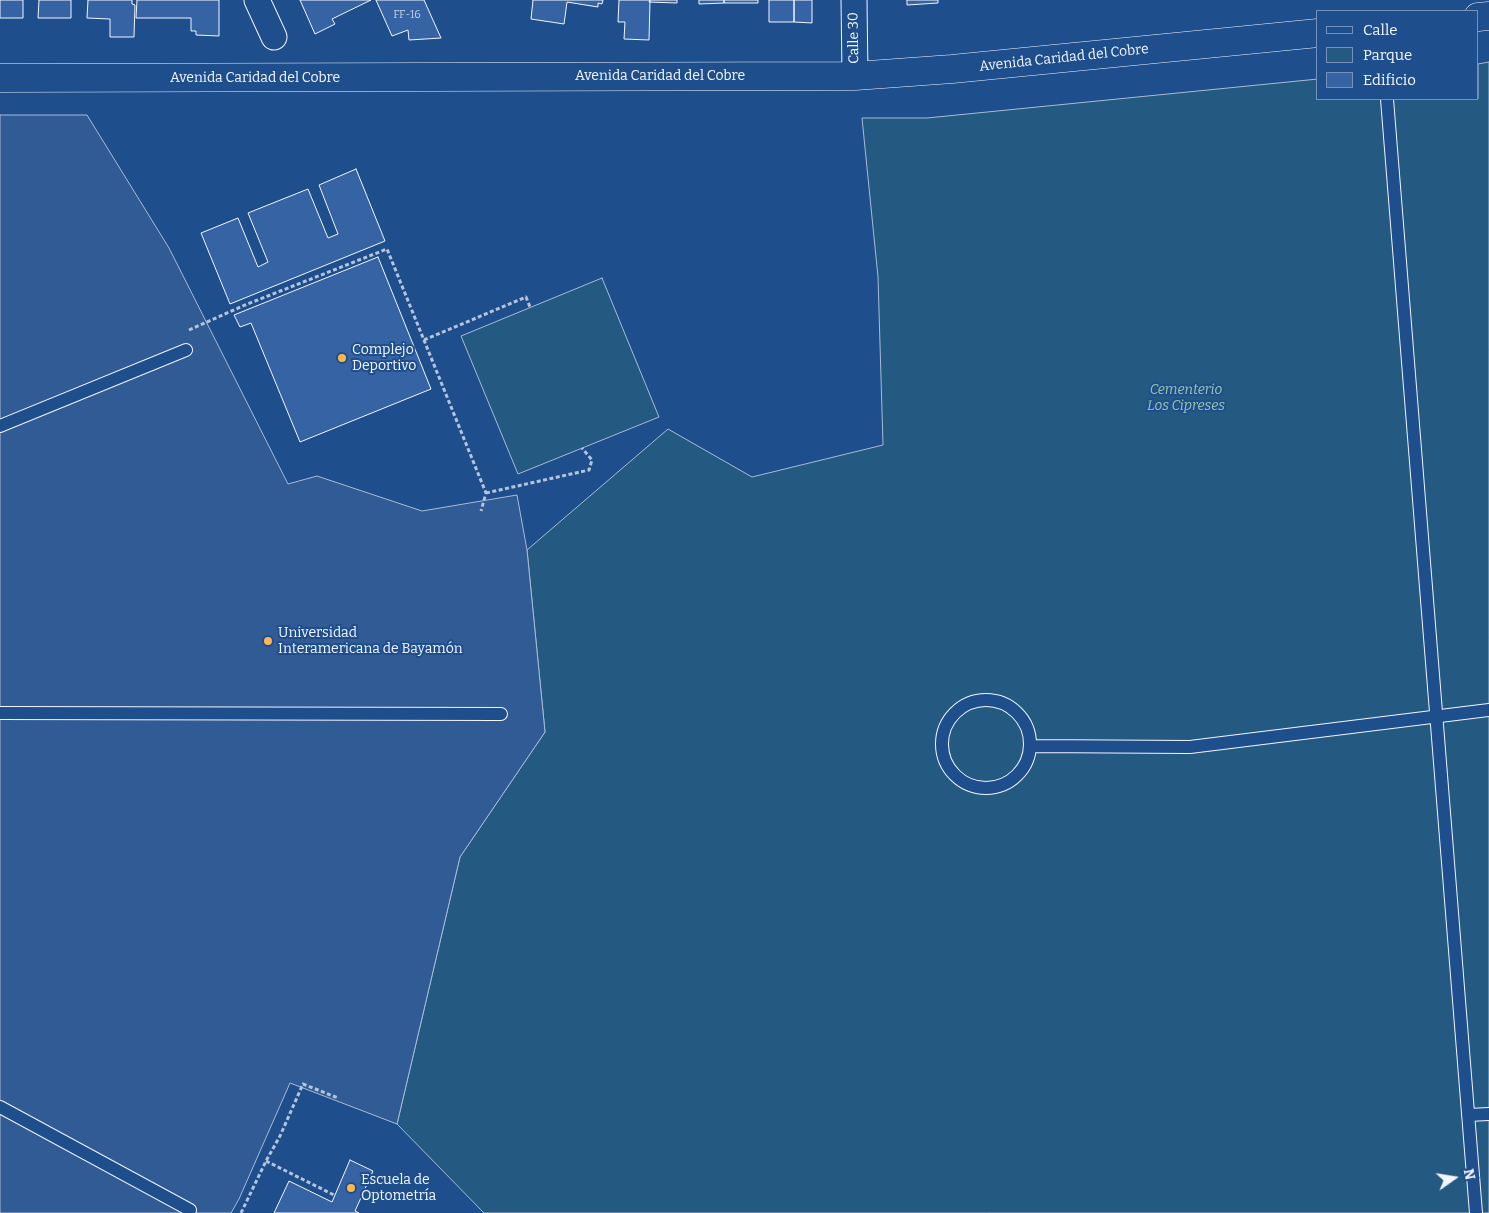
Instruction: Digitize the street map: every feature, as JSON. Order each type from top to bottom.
[{"type":"street","points":[[256,0],[274,37]]},
{"type":"street","name":"Calle 30","points":[[854,0],[855,76]]},
{"type":"street","name":"Avenida Caridad del Cobre","points":[[0,78],[855,76],[1316,33]]},
{"type":"lane","points":[[1387,100],[1476,1213]]},
{"type":"lane","points":[[0,426],[186,350]]},
{"type":"lane","points":[[997,700],[1011,707],[1022,718],[1029,731],[1031,746],[1028,760],[1021,772],[1011,782],[998,788],[983,789],[970,786],[958,779],[948,768],[942,754],[941,739],[946,724],[955,712],[967,703],[997,700]]},
{"type":"lane","points":[[1031,746],[1190,747],[1489,710]]},
{"type":"lane","points":[[0,713],[501,714]]},
{"type":"lane","points":[[0,1107],[190,1210]]},
{"type":"lane","points":[[1468,1115],[1489,1114]]},
{"type":"path","points":[[187,331],[387,249],[486,493],[481,511]]},
{"type":"path","points":[[424,340],[526,297],[530,307]]},
{"type":"path","points":[[486,493],[589,470],[592,460],[582,448]]},
{"type":"path","points":[[241,1213],[280,1136],[303,1084],[338,1098]]},
{"type":"path","points":[[266,1161],[334,1195]]},
{"type":"green space","name":"Cementerio Los Cipreses","points":[[1489,62],[1489,1213],[484,1213],[397,1124],[460,857],[545,732],[527,550],[668,429],[752,477],[883,445],[878,277],[862,118],[927,118],[1316,79],[1316,100],[1479,100],[1479,64]]},
{"type":"green space","points":[[602,278],[659,417],[518,474],[461,336]]},
{"type":"shaded area","points":[[0,115],[87,115],[169,248],[288,484],[317,476],[422,511],[517,495],[527,550],[545,732],[460,857],[397,1124],[290,1083],[231,1213],[0,1213]]},
{"type":"building","points":[[0,0],[23,0],[23,18],[0,18]]},
{"type":"building","points":[[39,0],[71,0],[71,18],[38,18]]},
{"type":"building","points":[[88,0],[132,0],[132,4],[135,5],[134,37],[110,37],[110,19],[87,18]]},
{"type":"building","points":[[137,0],[219,0],[219,36],[196,35],[196,31],[191,31],[191,18],[136,18]]},
{"type":"building","points":[[300,0],[371,0],[332,19],[335,24],[315,34]]},
{"type":"building","points":[[376,0],[424,0],[441,38],[409,40],[408,30],[392,36]]},
{"type":"building","points":[[533,0],[603,0],[602,4],[598,3],[598,7],[567,2],[564,24],[531,19]]},
{"type":"building","points":[[619,0],[650,0],[649,40],[624,39],[625,22],[618,22]]},
{"type":"building","points":[[650,0],[677,0],[677,3],[649,2]]},
{"type":"building","points":[[699,0],[724,0],[724,3],[699,4]]},
{"type":"building","points":[[724,0],[758,0],[758,3],[724,3]]},
{"type":"building","points":[[769,0],[794,0],[794,22],[769,22]]},
{"type":"building","points":[[794,0],[812,0],[812,23],[794,22]]},
{"type":"building","points":[[907,0],[938,0],[938,3],[907,5]]},
{"type":"building","points":[[356,169],[385,241],[230,304],[201,233],[238,218],[258,267],[268,262],[248,213],[308,189],[328,238],[338,234],[319,185]]},
{"type":"building","name":"Complejo Deportivo","points":[[378,257],[431,389],[300,442],[251,323],[240,327],[234,315]]},
{"type":"building","name":"Escuela de Optometría","points":[[350,1160],[373,1171],[355,1211],[359,1213],[274,1213],[289,1181],[332,1202]]},
{"type":"place","name":"Complejo Deportivo","points":[[342,358]]},
{"type":"place","name":"Universidad Interamericana de Bayamón","points":[[268,641]]},
{"type":"place","name":"Escuela de Optometría","points":[[351,1188]]}]
